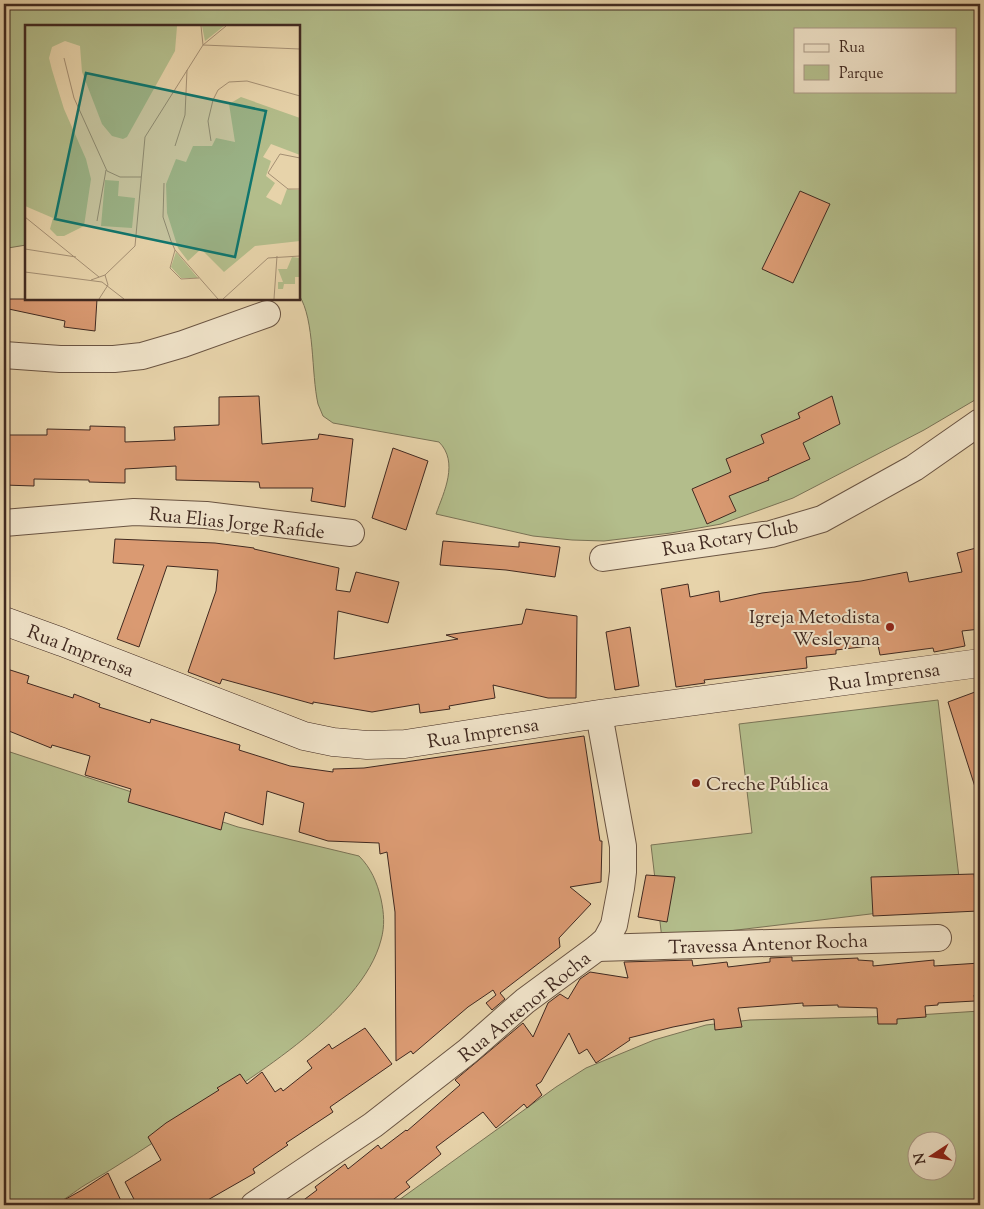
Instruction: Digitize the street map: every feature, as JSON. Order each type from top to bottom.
[{"type":"street","points":[[4,355],[60,359],[114,359],[142,356],[266,314]]},
{"type":"street","name":"Rua Rotary Club","points":[[603,558],[771,534],[822,519],[914,468],[980,422]]},
{"type":"street","name":"Rua Elias Jorge Rafide","points":[[4,523],[134,512],[206,514],[351,533]]},
{"type":"street","name":"Rua Imprensa","points":[[4,621],[304,736],[333,742],[367,745],[405,744],[600,714],[980,663]]},
{"type":"street","name":"Rua Antenor Rocha","points":[[254,1205],[373,1125],[468,1051],[525,1001],[606,940],[614,925],[621,888],[623,846],[600,714]]},
{"type":"street","name":"Travessa Antenor Rocha","points":[[597,948],[938,938]]},
{"type":"green space","points":[[4,4],[980,4],[980,223],[978,226],[980,227],[980,397],[924,430],[793,498],[721,524],[671,533],[604,541],[572,540],[533,536],[436,514],[446,487],[449,468],[445,450],[439,442],[333,423],[323,416],[318,404],[316,391],[308,318],[300,297],[300,25],[25,25],[25,245],[4,247]]},
{"type":"green space","points":[[938,700],[962,903],[662,939],[651,845],[752,833],[739,724]]},
{"type":"green space","points":[[4,750],[238,827],[359,856],[367,865],[375,881],[381,899],[383,914],[381,940],[369,967],[350,994],[325,1020],[266,1067],[146,1148],[57,1203],[49,1206],[4,1205]]},
{"type":"green space","points":[[980,1011],[980,1205],[392,1205],[556,1087],[586,1068],[654,1040],[706,1025],[750,1020],[902,1016]]},
{"type":"building","points":[[800,191],[830,204],[793,283],[762,269]]},
{"type":"building","points":[[4,299],[97,300],[95,331],[64,327],[65,321],[4,308]]},
{"type":"building","points":[[259,396],[262,444],[318,439],[319,434],[353,439],[345,507],[311,501],[313,488],[260,488],[259,482],[176,480],[176,466],[125,469],[125,483],[34,479],[34,486],[4,485],[4,435],[47,435],[47,429],[90,430],[90,426],[125,427],[125,442],[175,440],[174,427],[219,425],[219,397]]},
{"type":"building","points":[[832,396],[840,424],[803,443],[810,459],[768,478],[769,480],[729,496],[736,511],[707,524],[692,489],[731,472],[726,459],[764,443],[761,435],[800,418],[798,413]]},
{"type":"building","points":[[393,448],[428,461],[406,530],[372,518]]},
{"type":"building","points":[[115,539],[215,543],[254,548],[339,568],[336,590],[350,592],[356,572],[399,582],[388,623],[338,611],[334,659],[458,639],[446,635],[522,624],[526,609],[577,616],[576,698],[548,698],[493,685],[495,698],[449,706],[450,709],[420,713],[419,704],[372,712],[313,702],[313,704],[222,679],[220,684],[188,672],[216,591],[218,570],[167,566],[139,647],[117,639],[144,565],[113,563]]},
{"type":"building","points":[[443,541],[519,547],[519,542],[560,547],[555,577],[506,570],[440,565]]},
{"type":"building","points":[[980,547],[980,629],[962,631],[965,646],[934,652],[933,648],[880,655],[878,645],[836,650],[836,654],[806,657],[807,668],[704,680],[705,683],[676,687],[661,589],[688,584],[690,597],[719,591],[720,602],[762,593],[861,581],[907,572],[909,582],[962,572],[957,553]]},
{"type":"building","points":[[630,627],[639,686],[615,690],[606,632]]},
{"type":"building","points":[[4,668],[29,676],[27,683],[73,698],[74,694],[100,704],[99,707],[150,723],[151,719],[240,745],[239,750],[290,766],[333,772],[333,769],[364,768],[584,736],[600,841],[602,841],[601,882],[570,887],[591,904],[559,938],[560,947],[500,993],[505,999],[492,1010],[486,1003],[496,995],[493,990],[468,1007],[413,1054],[411,1051],[396,1061],[395,912],[387,852],[380,854],[379,843],[328,841],[299,832],[304,803],[267,791],[263,825],[225,812],[221,830],[128,802],[131,789],[85,775],[90,756],[52,745],[51,748],[4,729]]},
{"type":"building","points":[[975,692],[980,710],[980,789],[976,790],[948,702]]},
{"type":"building","points":[[974,874],[978,911],[873,916],[871,877]]},
{"type":"building","points":[[646,875],[675,877],[667,922],[638,917]]},
{"type":"building","points":[[792,957],[792,961],[858,958],[858,960],[873,961],[873,966],[934,960],[934,966],[980,963],[980,994],[974,995],[975,1001],[938,1003],[938,1005],[925,1006],[926,1017],[897,1019],[897,1024],[878,1024],[877,1008],[838,1007],[838,1005],[803,1006],[803,1003],[738,1008],[742,1027],[715,1030],[714,1019],[673,1027],[629,1038],[630,1040],[596,1063],[587,1049],[579,1054],[569,1033],[541,1082],[536,1085],[542,1095],[527,1108],[524,1104],[496,1128],[483,1112],[436,1147],[441,1154],[406,1182],[410,1187],[386,1205],[297,1205],[317,1190],[315,1187],[345,1164],[348,1169],[378,1145],[381,1149],[407,1131],[460,1085],[455,1080],[523,1023],[533,1037],[548,1003],[560,994],[568,999],[580,979],[590,972],[628,978],[624,962],[692,960],[693,966],[727,962],[728,967],[770,962],[770,958]]},
{"type":"building","points":[[365,1028],[392,1064],[330,1107],[333,1112],[286,1143],[288,1145],[253,1169],[255,1173],[199,1205],[137,1205],[125,1182],[161,1160],[148,1137],[166,1123],[219,1090],[217,1088],[240,1074],[247,1084],[262,1072],[275,1092],[281,1088],[283,1091],[312,1068],[307,1061],[329,1044],[332,1049]]},
{"type":"building","points":[[108,1173],[123,1205],[55,1205],[82,1190]]},
{"type":"place","name":"Igreja Metodista Wesleyana","points":[[890,627]]},
{"type":"place","name":"Creche Pública","points":[[696,783]]}]
